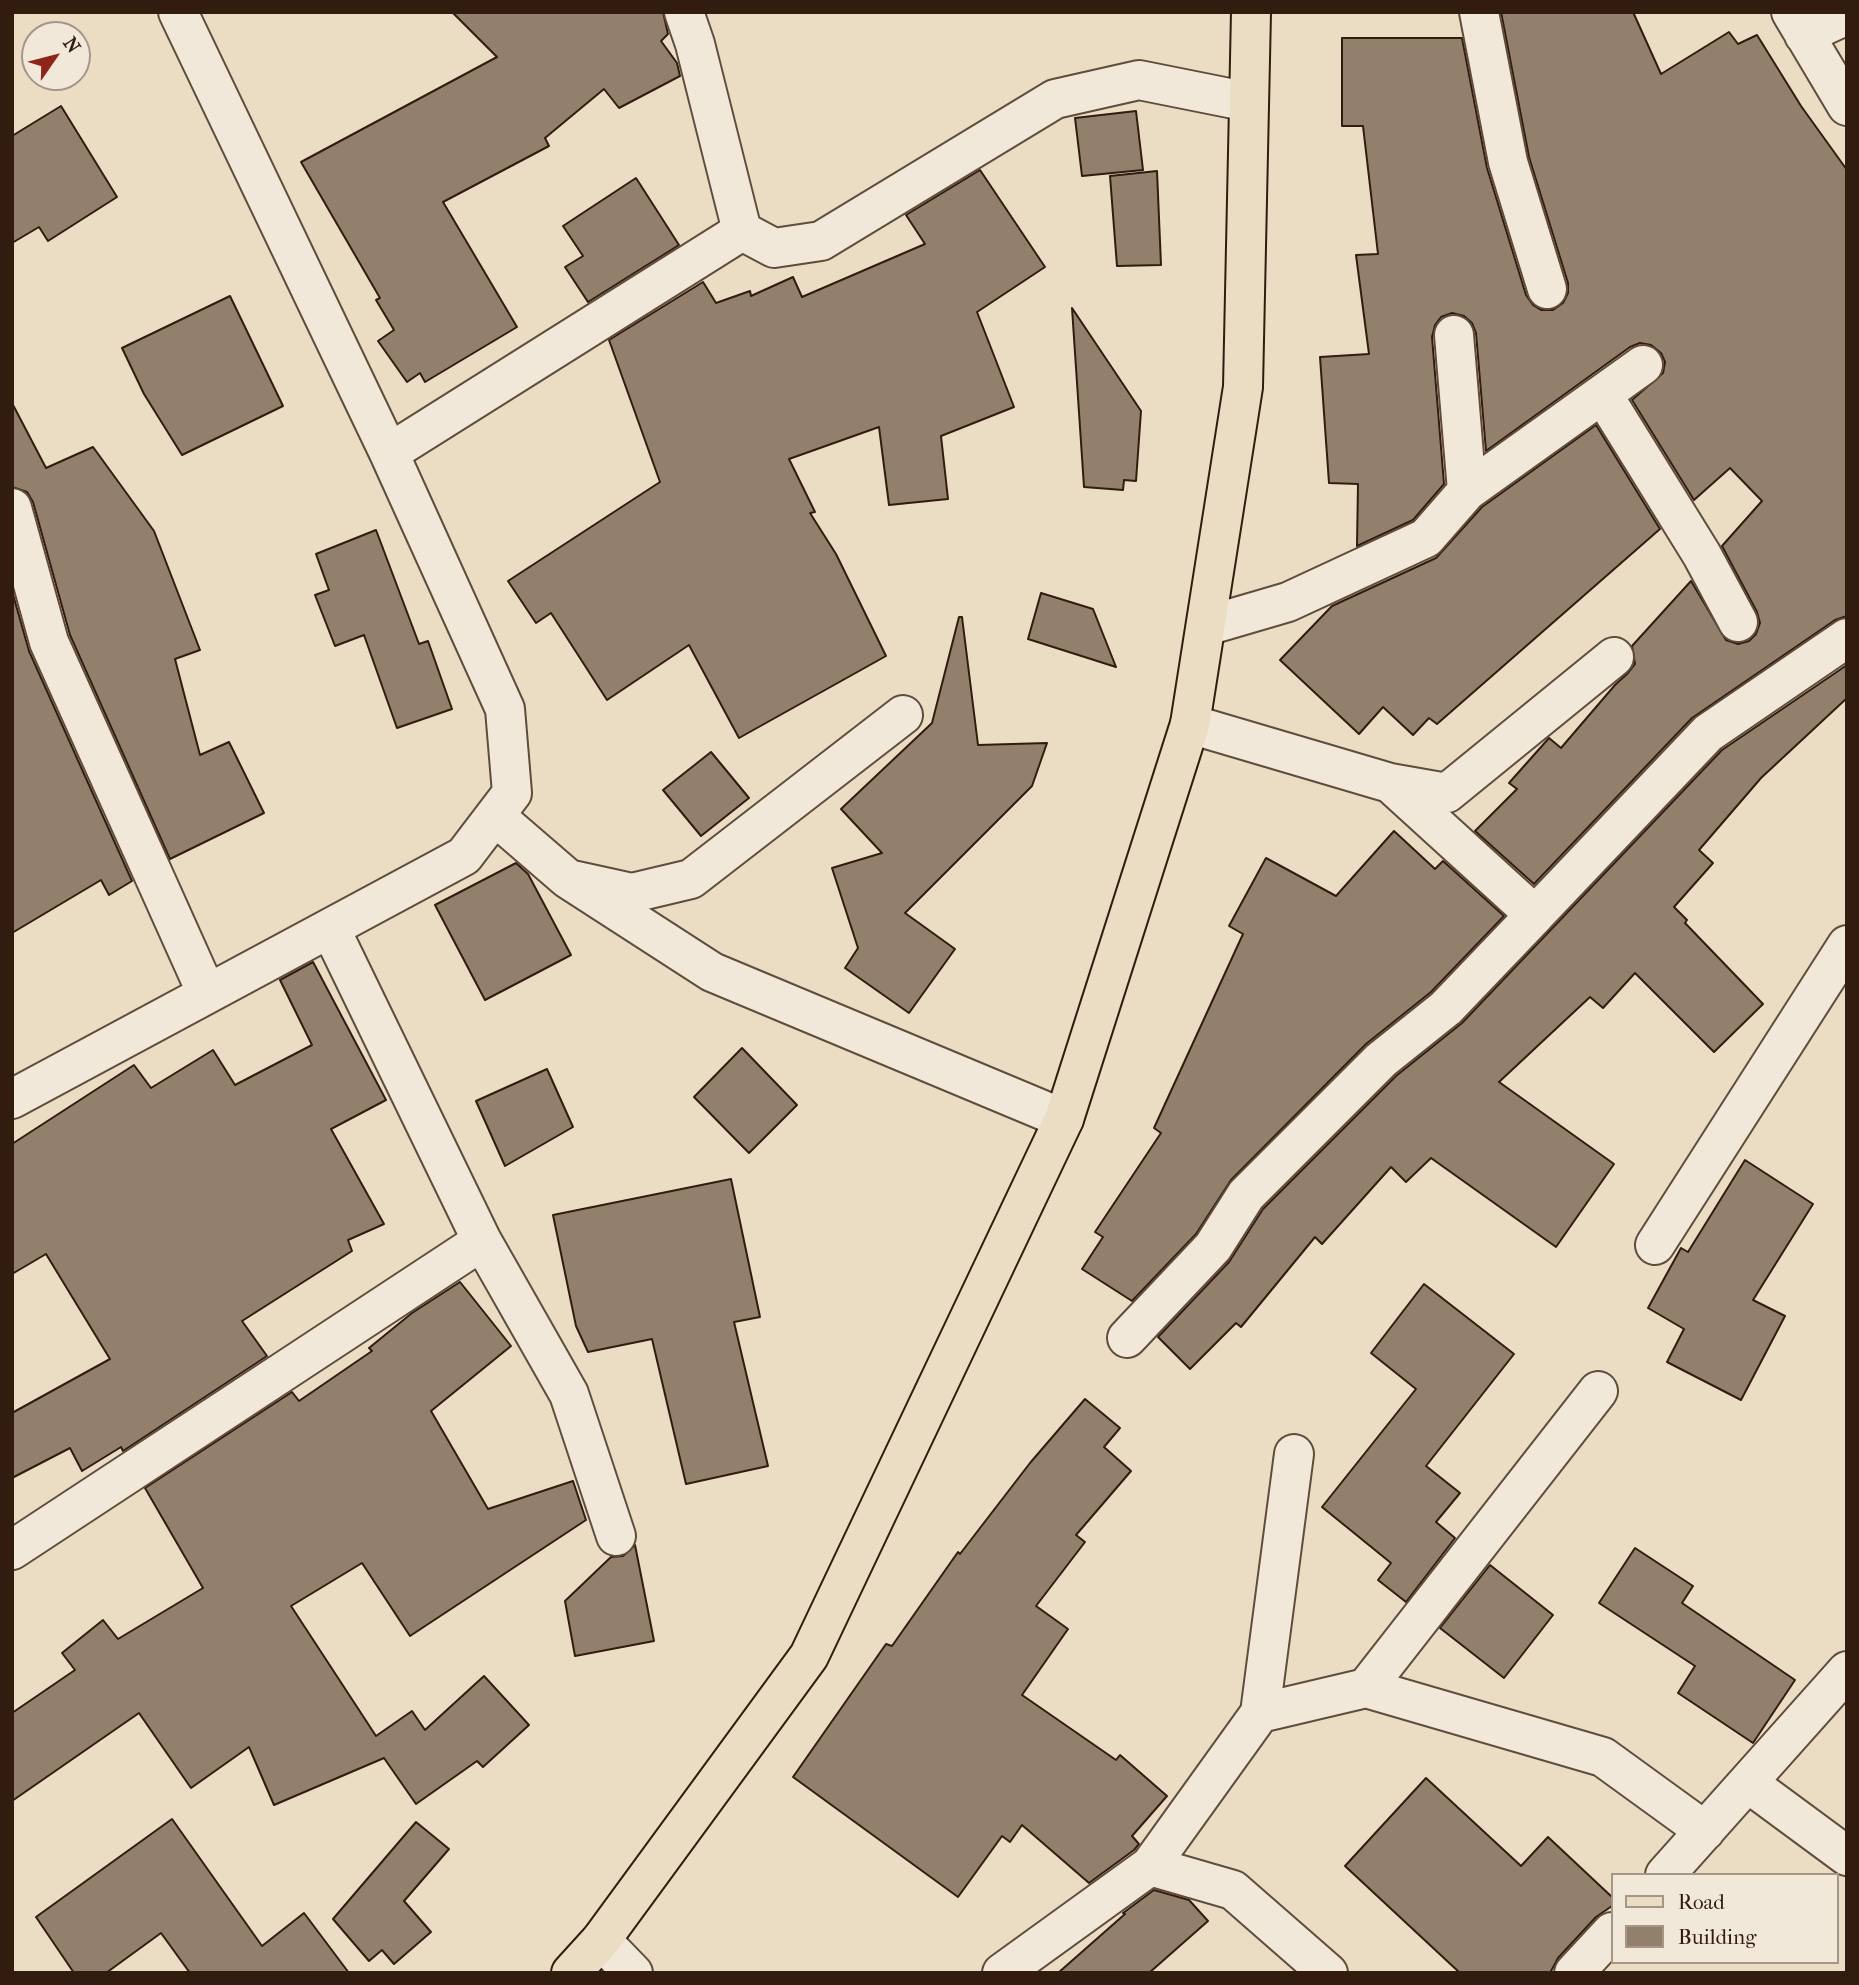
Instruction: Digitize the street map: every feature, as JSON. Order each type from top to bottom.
[{"type":"main road","points":[[570,1973],[601,1941],[808,1656],[1064,1119],[1190,724],[1243,387],[1251,12]]},
{"type":"street","points":[[12,1098],[464,856],[512,793],[505,709],[389,453],[178,12]]},
{"type":"street","points":[[684,12],[695,44],[742,231],[774,248],[821,241],[1055,99],[1139,80],[1249,102]]},
{"type":"street","points":[[1479,12],[1508,162],[1547,289]]},
{"type":"street","points":[[1847,15],[1797,24],[1847,106]]},
{"type":"street","points":[[389,453],[742,231]]},
{"type":"street","points":[[1454,335],[1468,491]]},
{"type":"street","points":[[1206,626],[1288,602],[1426,538],[1468,491],[1643,365]]},
{"type":"street","points":[[1603,395],[1702,555],[1738,622]]},
{"type":"street","points":[[12,509],[49,642],[207,994]]},
{"type":"street","points":[[1128,1338],[1213,1247],[1246,1195],[1381,1060],[1446,1008],[1708,733],[1847,638]]},
{"type":"street","points":[[1190,724],[1390,783],[1447,793],[1614,657]]},
{"type":"street","points":[[568,879],[632,893],[691,880],[903,715]]},
{"type":"street","points":[[1390,783],[1535,915]]},
{"type":"street","points":[[495,816],[568,879],[712,972],[1064,1119]]},
{"type":"street","points":[[330,928],[482,1241],[569,1394],[616,1536]]},
{"type":"street","points":[[1656,1245],[1847,945]]},
{"type":"street","points":[[12,1550],[482,1241]]},
{"type":"street","points":[[1366,1688],[1598,1391]]},
{"type":"street","points":[[1002,1973],[1150,1866],[1259,1713],[1294,1454]]},
{"type":"street","points":[[1667,1873],[1847,1671]]},
{"type":"street","points":[[1259,1713],[1366,1688],[1603,1757],[1705,1831]]},
{"type":"street","points":[[1748,1783],[1847,1856]]},
{"type":"street","points":[[1150,1866],[1233,1890],[1328,1973]]},
{"type":"street","points":[[1574,1973],[1610,1934]]},
{"type":"street","points":[[601,1941],[633,1973]]},
{"type":"building","points":[[452,12],[663,12],[668,34],[661,41],[677,63],[680,76],[619,108],[604,89],[545,138],[549,146],[443,202],[517,327],[425,382],[420,373],[407,382],[378,341],[394,330],[376,300],[380,298],[301,162],[497,57]]},
{"type":"building","points":[[1501,12],[1633,12],[1661,74],[1729,32],[1738,44],[1757,35],[1801,106],[1847,170],[1847,616],[1835,620],[1692,718],[1534,884],[1475,831],[1517,789],[1509,783],[1549,738],[1561,748],[1628,673],[1635,664],[1632,646],[1691,581],[1726,640],[1738,644],[1749,641],[1756,634],[1760,623],[1757,612],[1722,546],[1762,501],[1730,468],[1694,500],[1632,400],[1663,373],[1665,362],[1661,353],[1651,345],[1640,343],[1630,347],[1486,451],[1476,333],[1472,323],[1464,316],[1452,313],[1441,317],[1435,325],[1432,337],[1444,484],[1413,520],[1357,546],[1358,484],[1329,483],[1320,357],[1369,354],[1356,255],[1378,254],[1363,126],[1342,126],[1342,38],[1462,38],[1487,168],[1526,295],[1533,305],[1541,310],[1553,310],[1563,303],[1568,293],[1568,283],[1529,157]]},
{"type":"building","points":[[61,106],[117,197],[48,241],[39,227],[12,243],[12,136]]},
{"type":"building","points":[[1136,111],[1143,170],[1082,176],[1075,118]]},
{"type":"building","points":[[980,170],[1045,267],[977,312],[1014,407],[941,436],[948,499],[889,505],[879,427],[789,459],[815,512],[810,513],[836,554],[886,656],[739,738],[689,645],[607,700],[551,613],[536,623],[508,581],[660,482],[609,340],[703,282],[716,303],[750,291],[751,296],[793,277],[802,297],[925,244],[906,215]]},
{"type":"building","points":[[1157,171],[1161,265],[1117,266],[1110,176]]},
{"type":"building","points":[[636,178],[679,245],[588,302],[565,267],[583,256],[563,226]]},
{"type":"building","points":[[230,296],[283,406],[182,455],[144,394],[122,348]]},
{"type":"building","points":[[1072,308],[1141,411],[1136,481],[1124,480],[1123,490],[1084,487]]},
{"type":"building","points":[[12,403],[46,468],[93,447],[154,531],[200,650],[175,659],[200,755],[229,742],[264,813],[170,859],[70,635],[33,502],[27,492],[12,487]]},
{"type":"building","points":[[1596,425],[1660,529],[1437,724],[1429,718],[1413,735],[1383,707],[1359,734],[1280,660],[1332,606],[1436,558],[1482,507]]},
{"type":"building","points":[[376,530],[419,644],[428,641],[452,709],[397,728],[364,635],[335,646],[315,595],[329,590],[316,554]]},
{"type":"building","points":[[12,591],[29,651],[132,881],[109,895],[101,880],[12,933]]},
{"type":"building","points":[[1041,593],[1093,609],[1116,667],[1028,639]]},
{"type":"building","points":[[959,617],[962,617],[978,745],[1047,743],[1032,786],[905,913],[955,949],[909,1013],[845,968],[858,948],[832,868],[882,853],[841,809],[932,723]]},
{"type":"building","points":[[1847,665],[1847,698],[1761,778],[1699,850],[1713,863],[1674,907],[1687,920],[1685,923],[1763,1004],[1714,1052],[1635,973],[1603,1008],[1590,997],[1499,1082],[1614,1164],[1556,1247],[1431,1158],[1406,1182],[1391,1167],[1322,1244],[1315,1237],[1241,1327],[1236,1323],[1190,1369],[1158,1337],[1229,1262],[1263,1209],[1396,1076],[1462,1023],[1722,750]]},
{"type":"building","points":[[711,752],[749,798],[701,836],[663,790]]},
{"type":"building","points":[[1394,831],[1435,869],[1443,861],[1504,916],[1431,992],[1366,1044],[1231,1180],[1196,1234],[1132,1301],[1082,1269],[1103,1237],[1095,1232],[1161,1133],[1154,1128],[1243,934],[1229,926],[1266,858],[1336,896]]},
{"type":"building","points":[[516,863],[528,874],[571,955],[485,1000],[435,905]]},
{"type":"building","points":[[313,962],[386,1100],[331,1129],[384,1224],[348,1240],[352,1251],[242,1321],[267,1356],[123,1451],[121,1447],[82,1471],[70,1448],[12,1478],[12,1413],[110,1359],[46,1254],[12,1274],[12,1144],[134,1065],[151,1088],[213,1050],[235,1085],[312,1045],[280,980]]},
{"type":"building","points":[[742,1048],[797,1105],[749,1153],[694,1097]]},
{"type":"building","points":[[547,1069],[573,1127],[505,1166],[476,1101]]},
{"type":"building","points":[[1745,1160],[1813,1204],[1753,1300],[1785,1316],[1741,1400],[1667,1362],[1684,1329],[1648,1308],[1681,1248],[1688,1252]]},
{"type":"building","points":[[731,1179],[760,1317],[734,1322],[768,1466],[686,1484],[652,1339],[588,1352],[576,1326],[553,1215]]},
{"type":"building","points":[[460,1282],[511,1346],[431,1411],[488,1509],[573,1481],[586,1520],[410,1636],[362,1563],[291,1606],[376,1736],[412,1711],[425,1730],[484,1676],[529,1725],[483,1767],[477,1761],[416,1804],[384,1758],[274,1805],[249,1747],[191,1788],[139,1713],[12,1801],[12,1713],[75,1670],[62,1653],[103,1620],[118,1639],[203,1588],[145,1488],[292,1392],[299,1401],[372,1351],[369,1348],[412,1313]]},
{"type":"building","points":[[1424,1284],[1514,1354],[1426,1466],[1460,1493],[1436,1522],[1455,1538],[1406,1602],[1378,1580],[1391,1563],[1322,1507],[1416,1389],[1371,1353]]},
{"type":"building","points":[[1085,1399],[1120,1428],[1104,1447],[1131,1471],[1076,1535],[1085,1542],[1036,1606],[1068,1629],[1022,1695],[1116,1760],[1120,1755],[1167,1796],[1132,1836],[1139,1844],[1134,1850],[1089,1883],[1022,1825],[1010,1842],[1002,1836],[958,1897],[793,1777],[886,1644],[892,1646],[958,1552],[960,1554],[1030,1463]]},
{"type":"building","points":[[635,1545],[654,1641],[575,1656],[565,1601],[611,1557],[623,1556]]},
{"type":"building","points":[[1635,1548],[1693,1586],[1682,1603],[1795,1680],[1753,1743],[1678,1693],[1695,1666],[1599,1603]]},
{"type":"building","points":[[1490,1565],[1553,1615],[1504,1678],[1440,1628]]},
{"type":"building","points":[[1426,1778],[1521,1866],[1548,1837],[1610,1895],[1610,1907],[1596,1917],[1558,1958],[1550,1973],[1460,1973],[1345,1866]]},
{"type":"building","points":[[172,1819],[262,1946],[304,1913],[349,1973],[190,1973],[161,1933],[106,1973],[74,1973],[36,1917]]},
{"type":"building","points":[[416,1822],[449,1849],[404,1901],[431,1932],[394,1964],[382,1950],[369,1961],[333,1919]]},
{"type":"building","points":[[1154,1890],[1189,1900],[1208,1921],[1149,1973],[1058,1973],[1125,1914],[1123,1913]]}]
